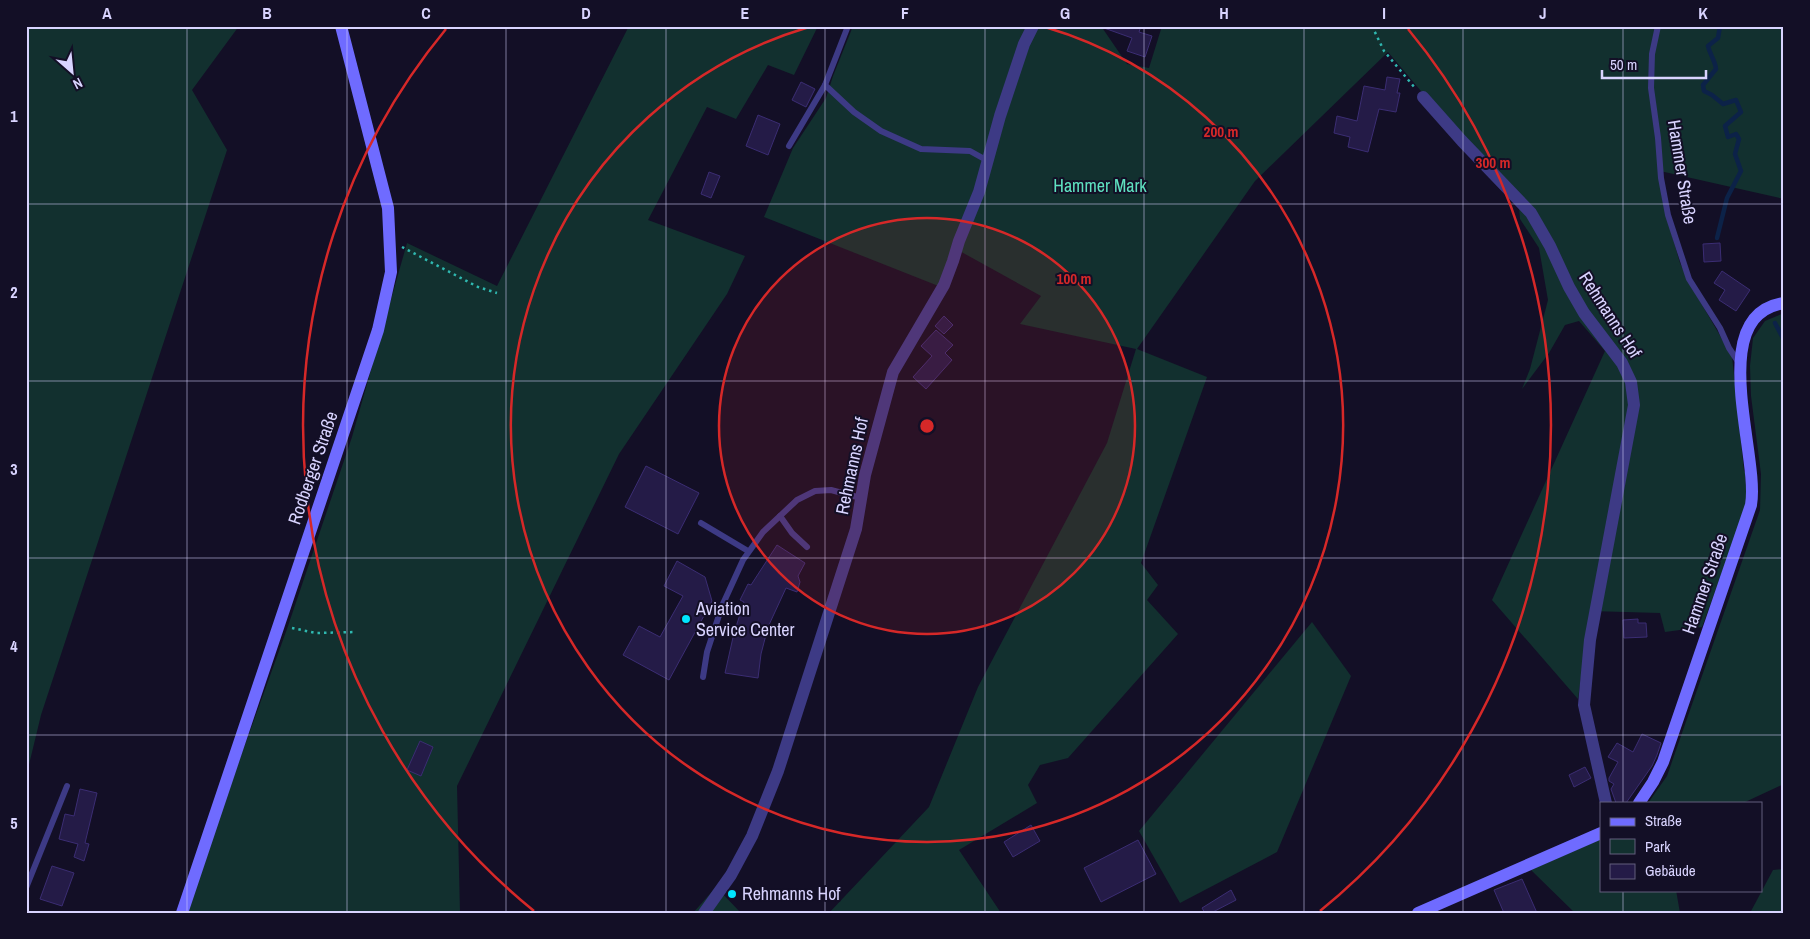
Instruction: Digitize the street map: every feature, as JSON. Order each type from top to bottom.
[{"type":"street","name":"Rodberger Straße","points":[[182,913],[378,330],[391,272],[388,208],[342,26]]},
{"type":"street","name":"Rehmanns Hof","points":[[704,913],[731,875],[752,836],[778,771],[856,529],[865,476],[893,372],[944,285],[954,261],[959,241],[979,192],[1024,44],[1033,26]]},
{"type":"street","name":"Rehmanns Hof","points":[[1423,97],[1531,213],[1550,246],[1580,307],[1622,363],[1631,382],[1634,405],[1590,640],[1584,705],[1606,802]]},
{"type":"street","name":"Hammer Straße","points":[[1640,802],[1653,782],[1666,755],[1750,505],[1752,479],[1744,430],[1740,386],[1745,338],[1752,322],[1768,306],[1784,303]]},
{"type":"street","points":[[1418,913],[1600,832]]},
{"type":"lane","points":[[789,146],[825,85],[848,26]]},
{"type":"lane","name":"Hammer Straße","points":[[1658,26],[1652,54],[1651,88],[1661,178],[1668,215],[1689,279],[1720,328],[1729,348],[1741,367]]},
{"type":"lane","points":[[825,85],[854,112],[881,131],[921,149],[970,152],[988,161]]},
{"type":"lane","points":[[703,677],[707,652],[722,606],[748,550],[797,500],[815,492],[832,490],[862,498]]},
{"type":"lane","points":[[780,516],[792,533],[807,547]]},
{"type":"lane","points":[[701,524],[748,550]]},
{"type":"lane","points":[[26,888],[67,786]]},
{"type":"path","points":[[1372,26],[1384,51],[1423,97]]},
{"type":"path","points":[[390,245],[401,247],[470,283],[497,294]]},
{"type":"path","points":[[278,625],[316,633],[355,632]]},
{"type":"green space","points":[[26,26],[239,26],[192,90],[227,150],[41,715],[26,777]]},
{"type":"green space","points":[[629,26],[818,26],[794,75],[768,65],[736,119],[707,107],[648,220],[745,256],[727,294],[619,454],[457,786],[460,913],[184,913],[287,629],[352,437],[407,243],[497,286]]},
{"type":"green space","name":"Hammer Mark","points":[[853,26],[1101,26],[1127,64],[1149,68],[1162,26],[1784,26],[1784,199],[1660,171],[1667,218],[1680,263],[1691,286],[1732,356],[1745,472],[1747,504],[1702,627],[1665,632],[1660,613],[1590,611],[1578,699],[1492,600],[1605,351],[1579,321],[1565,325],[1549,353],[1522,389],[1530,369],[1548,300],[1539,248],[1520,219],[1518,194],[1464,142],[1388,52],[1255,181],[1137,349],[1207,377],[1141,563],[1158,585],[1147,600],[1178,634],[1068,758],[1040,765],[1028,785],[1037,803],[959,850],[1001,913],[829,913],[929,807],[978,687],[1107,443],[1136,349],[1020,324],[1041,296],[956,249],[941,287],[764,217],[793,148],[826,98]]},
{"type":"green space","points":[[1784,313],[1784,784],[1745,802],[1649,802],[1667,776],[1760,510],[1761,474],[1751,396],[1750,366],[1753,338],[1765,321]]},
{"type":"green space","points":[[1312,622],[1351,676],[1277,852],[1180,903],[1139,831]]},
{"type":"green space","points":[[1600,839],[1600,892],[1676,892],[1680,913],[1575,913],[1531,870]]},
{"type":"green space","points":[[1784,869],[1784,913],[1750,913],[1762,892],[1773,870]]},
{"type":"green space","points":[[716,887],[741,913],[693,913]]},
{"type":"building","points":[[1105,26],[1141,26],[1139,32],[1152,36],[1145,57],[1127,51],[1132,38],[1104,28]]},
{"type":"building","points":[[1387,77],[1400,79],[1397,93],[1400,93],[1396,112],[1379,109],[1368,152],[1348,147],[1350,137],[1334,133],[1337,116],[1357,121],[1364,86],[1385,90]]},
{"type":"building","points":[[801,82],[815,89],[806,107],[792,100]]},
{"type":"building","points":[[758,115],[780,124],[768,155],[746,146]]},
{"type":"building","points":[[709,172],[720,176],[711,198],[701,194]]},
{"type":"building","points":[[1720,243],[1721,261],[1704,262],[1703,244]]},
{"type":"building","points":[[1722,271],[1750,290],[1736,311],[1719,300],[1725,290],[1714,283]]},
{"type":"building","points":[[944,316],[953,325],[944,334],[935,326]]},
{"type":"building","points":[[936,330],[953,345],[945,353],[952,360],[926,389],[913,377],[932,356],[921,346]]},
{"type":"building","points":[[646,466],[699,493],[678,534],[625,507]]},
{"type":"building","points":[[777,545],[805,563],[798,576],[800,582],[797,592],[786,588],[768,627],[761,654],[758,678],[725,673],[734,633],[744,602],[740,600],[748,584],[751,585]]},
{"type":"building","points":[[677,561],[705,577],[712,601],[669,680],[623,655],[639,626],[660,637],[683,596],[664,586]]},
{"type":"building","points":[[1638,619],[1638,623],[1646,623],[1647,637],[1624,638],[1623,620]]},
{"type":"building","points":[[1642,734],[1661,743],[1652,766],[1627,802],[1616,802],[1611,789],[1614,784],[1609,781],[1609,778],[1618,762],[1608,757],[1617,743],[1633,752]]},
{"type":"building","points":[[420,741],[433,747],[421,776],[407,770]]},
{"type":"building","points":[[1585,767],[1591,778],[1574,787],[1569,775]]},
{"type":"building","points":[[80,789],[97,793],[85,843],[89,844],[84,861],[74,857],[78,844],[59,839],[65,814],[74,816]]},
{"type":"building","points":[[1031,825],[1040,841],[1013,857],[1004,842]]},
{"type":"building","points":[[1138,840],[1156,874],[1101,902],[1084,868]]},
{"type":"building","points":[[52,866],[74,873],[62,906],[40,899]]},
{"type":"building","points":[[1522,879],[1537,913],[1504,913],[1494,890]]},
{"type":"building","points":[[1231,890],[1236,900],[1211,913],[1205,913],[1202,908]]},
{"type":"waterway","points":[[1717,238],[1727,198],[1741,171],[1735,154],[1739,139],[1736,134],[1728,137],[1725,126],[1741,112],[1736,100],[1723,104],[1704,91],[1703,85],[1716,69],[1708,46],[1718,38],[1720,26]]},
{"type":"waterway","points":[[1775,323],[1784,340]]},
{"type":"place","name":"Aviation Service Center","points":[[686,619]]},
{"type":"place","name":"Rehmanns Hof","points":[[732,894]]}]
